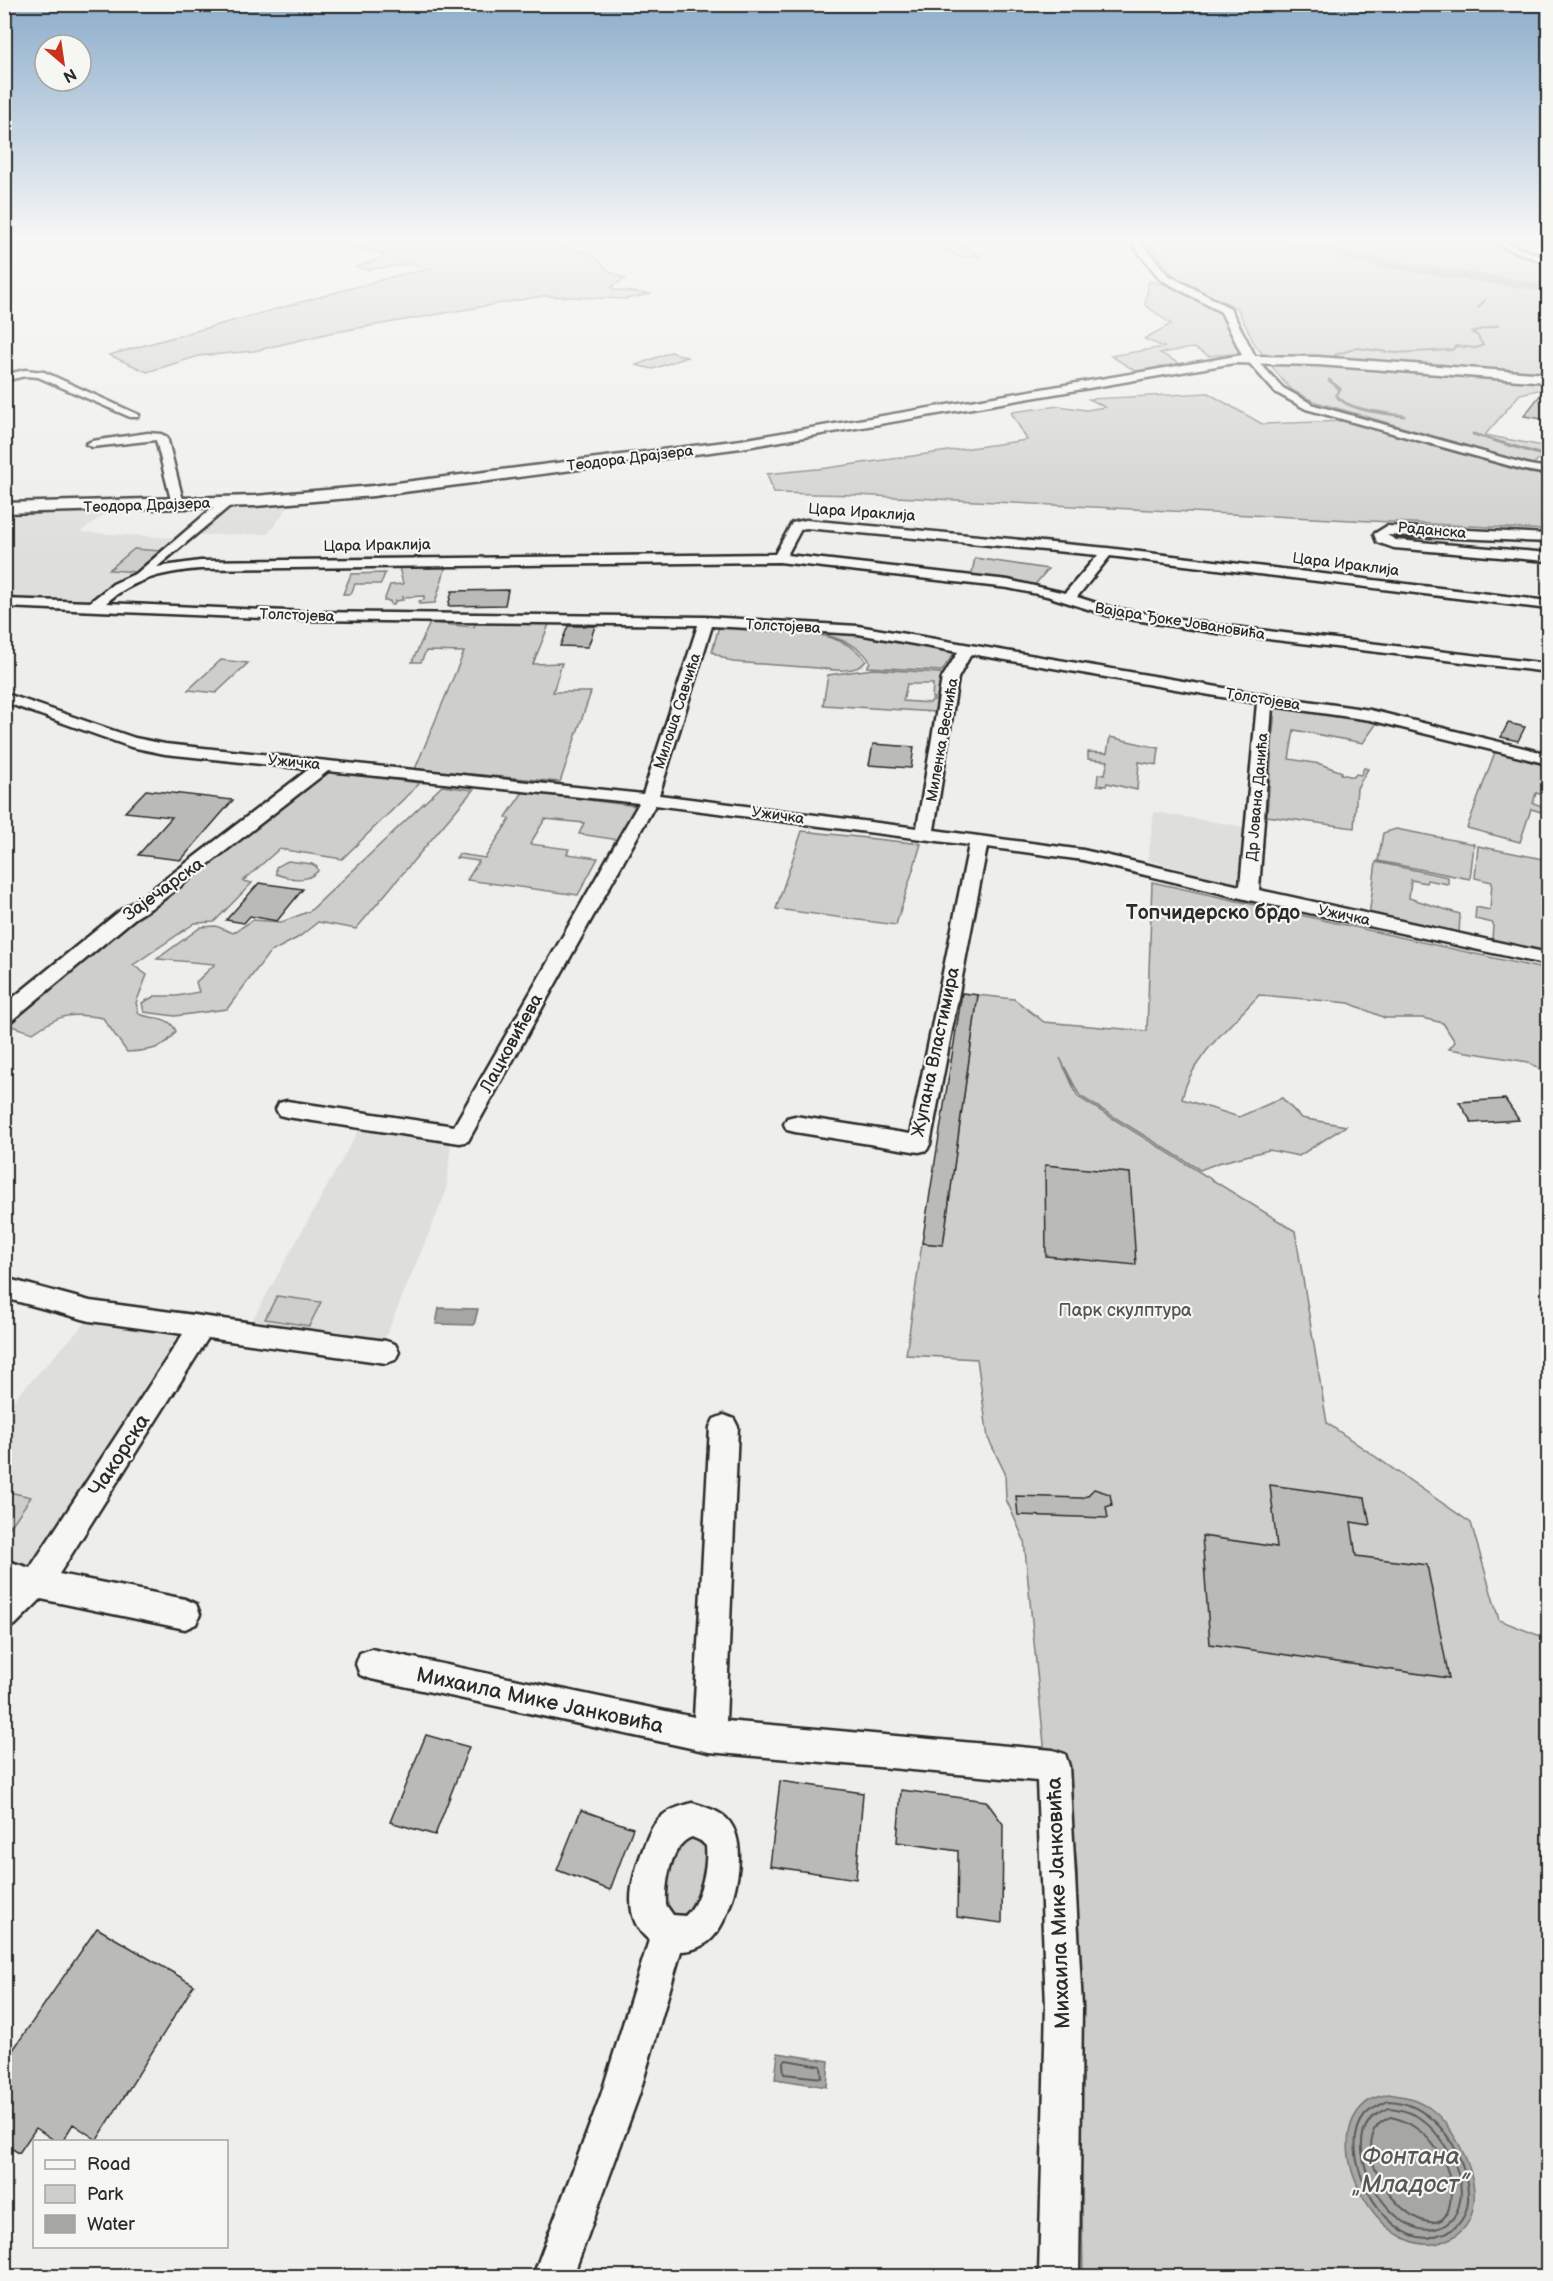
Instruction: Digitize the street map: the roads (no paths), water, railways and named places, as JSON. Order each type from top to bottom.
[{"type":"main road","points":[[1243,343],[1250,358]]},
{"type":"main road","name":"Теодора Драјзера","points":[[4,508],[276,500],[373,491],[741,444],[1220,361],[1250,358],[1548,378]]},
{"type":"street","points":[[1250,358],[1279,390],[1310,407],[1532,468],[1548,470],[1548,463]]},
{"type":"street","points":[[4,378],[25,373],[40,374],[134,415]]},
{"type":"street","points":[[92,444],[161,436],[178,504]]},
{"type":"street","points":[[138,576],[227,502]]},
{"type":"street","name":"Цара Ираклија","points":[[93,608],[111,590],[138,576],[164,569],[200,565],[779,558],[796,526],[802,524],[1107,552],[1548,605]]},
{"type":"street","name":"Раданска","points":[[1548,538],[1387,531],[1380,534],[1382,539],[1394,544],[1548,557]]},
{"type":"street","points":[[1069,598],[1107,552]]},
{"type":"street","name":"Вајара Ђоке Јовановића","points":[[779,558],[1008,584],[1069,598],[1102,610],[1207,627],[1548,668]]},
{"type":"street","name":"Толстојева","points":[[4,603],[309,616],[706,621],[858,630],[1265,700],[1370,715],[1548,759]]},
{"type":"street","name":"Милоша Савчића","points":[[649,800],[706,621]]},
{"type":"street","name":"Миленка Веснића","points":[[925,834],[950,678],[967,648]]},
{"type":"street","name":"Ужичка","points":[[4,697],[113,736],[149,746],[221,756],[722,807],[1083,855],[1249,894],[1548,959]]},
{"type":"street","name":"Др Јована Данића","points":[[1249,894],[1265,700]]},
{"type":"street","name":"Зајечарска","points":[[4,1016],[128,914],[149,901],[325,765]]},
{"type":"street","name":"Лацковићева","points":[[287,1109],[460,1135],[649,800]]},
{"type":"street","name":"Жупана Властимира","points":[[795,1124],[919,1144],[979,841]]},
{"type":"street","points":[[12,1290],[90,1311],[386,1352]]},
{"type":"street","name":"Чакорска","points":[[4,1615],[36,1584],[202,1326]]},
{"type":"street","points":[[710,1736],[724,1427]]},
{"type":"street","points":[[4,1574],[36,1584],[185,1614]]},
{"type":"street","name":"Михаила Мике Јанковића","points":[[371,1665],[710,1736],[1053,1766],[1064,2006],[1059,2277]]},
{"type":"street","points":[[553,2277],[620,2095],[669,1932]]},
{"type":"water","points":[[439,1308],[478,1309],[474,1325],[436,1324]]},
{"type":"water","points":[[778,2053],[829,2061],[827,2087],[775,2079]]},
{"type":"water","name":"Фонтана „Младост”","points":[[1388,2094],[1413,2099],[1427,2106],[1439,2117],[1462,2149],[1474,2188],[1473,2207],[1467,2223],[1455,2236],[1430,2244],[1405,2239],[1383,2222],[1364,2199],[1352,2172],[1348,2144],[1353,2119],[1370,2100]]},
{"type":"waterway","points":[[1335,355],[1357,348],[1395,353],[1452,350],[1456,346],[1476,348],[1483,345],[1482,343]]},
{"type":"waterway","points":[[1329,380],[1340,389],[1336,395],[1349,405],[1404,416]]},
{"type":"waterway","points":[[1473,434],[1539,454]]},
{"type":"district","name":"Топчидерско брдо","points":[[1213,912]]},
{"type":"park label","name":"Парк скулптура","points":[[1125,1310]]}]
